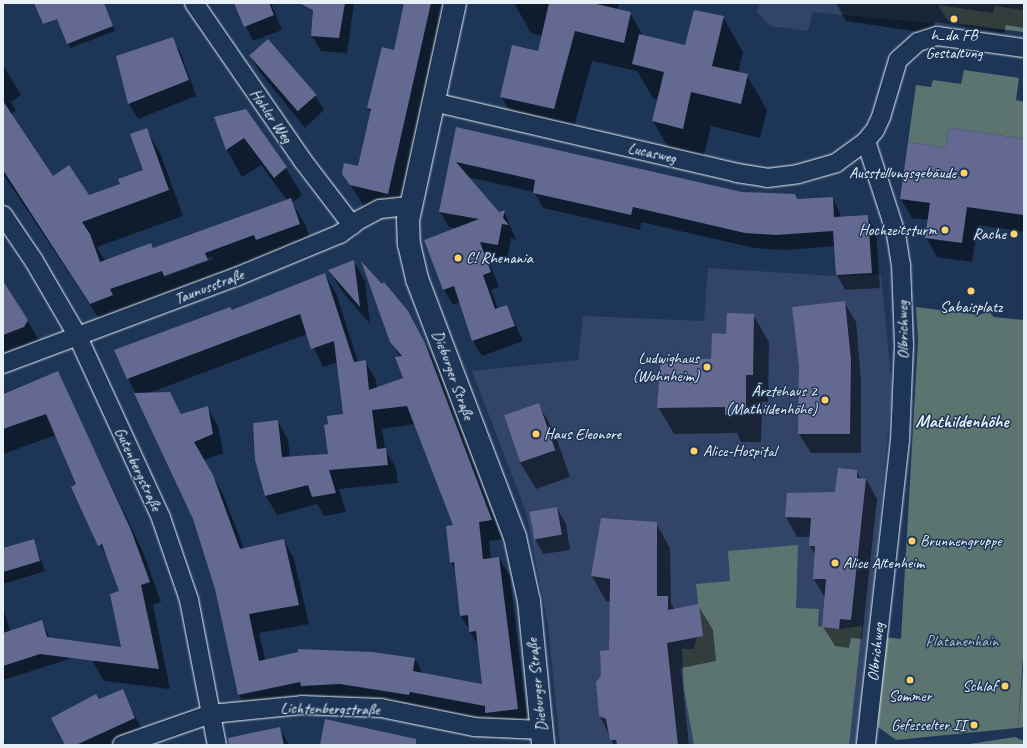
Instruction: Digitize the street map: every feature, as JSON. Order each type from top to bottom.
[{"type":"main road","name":"Dieburger Straße","points":[[455,3],[432,102],[408,220],[409,244],[416,272],[515,537],[529,601],[542,738]]},
{"type":"street","name":"Hohler Weg","points":[[194,3],[302,161],[352,225]]},
{"type":"street","points":[[866,142],[875,130],[881,117],[898,60],[914,45],[937,36],[1024,48]]},
{"type":"street","name":"Lucasweg","points":[[432,102],[737,174],[767,178],[798,174],[836,163],[866,142]]},
{"type":"street","name":"Olbrichweg","points":[[866,142],[896,234],[901,264],[904,345],[900,440],[866,745]]},
{"type":"street","name":"Taunusstraße","points":[[3,364],[76,335],[236,277],[340,234],[352,225],[380,209],[411,206]]},
{"type":"street","name":"Gutenbergstraße","points":[[3,216],[34,261],[76,335],[161,518],[189,600],[217,745]]},
{"type":"street","name":"Lichtenbergstraße","points":[[122,745],[211,714],[302,705],[366,708],[542,738]]},
{"type":"shaded area","name":"h_da FB Gestaltung","points":[[759,3],[1024,3],[1024,32],[813,12],[808,31],[770,26],[757,12]]},
{"type":"shaded area","name":"Alice-Hospital","points":[[708,268],[835,276],[881,274],[892,389],[859,745],[560,745],[548,625],[526,512],[472,371],[578,360],[583,316],[704,321]]},
{"type":"green space","points":[[938,5],[993,13],[995,6],[1024,10],[1024,32],[949,22]]},
{"type":"green space","points":[[964,70],[1019,78],[1016,100],[1024,102],[1024,139],[949,128],[946,148],[908,142],[916,85],[931,87],[933,80],[961,84]]},
{"type":"green space","name":"Platanenhain","points":[[916,307],[979,315],[988,311],[994,317],[1024,320],[1024,643],[1018,728],[896,740],[878,727],[878,706],[884,637],[901,639],[918,341]]},
{"type":"green space","points":[[798,545],[796,608],[819,609],[818,626],[840,629],[862,626],[849,745],[694,745],[684,689],[682,649],[694,649],[697,637],[702,636],[696,584],[730,581],[728,551]]},
{"type":"green space","points":[[1024,658],[1024,727],[1018,728]]},
{"type":"green space","points":[[1015,737],[1024,741],[1024,745],[963,745]]},
{"type":"building","points":[[34,3],[104,3],[113,26],[67,44],[57,19],[43,24]]},
{"type":"building","points":[[234,3],[269,3],[274,15],[244,27]]},
{"type":"building","points":[[299,3],[345,3],[339,38],[311,36],[313,10]]},
{"type":"building","points":[[404,3],[431,3],[388,194],[350,185],[342,174],[344,163],[358,166],[371,109],[367,108],[382,47],[394,50]]},
{"type":"building","points":[[549,3],[592,3],[631,12],[624,43],[575,31],[554,109],[500,97],[512,45],[538,51]]},
{"type":"building","points":[[694,10],[724,16],[712,66],[748,74],[741,104],[691,92],[683,129],[652,121],[664,72],[632,64],[639,34],[685,45]]},
{"type":"building","points":[[173,37],[189,80],[128,104],[116,56]]},
{"type":"building","points":[[268,39],[317,95],[298,111],[249,55]]},
{"type":"building","points":[[3,101],[53,176],[69,165],[89,195],[120,184],[118,179],[143,170],[130,134],[147,128],[169,190],[82,222],[90,234],[100,262],[151,243],[153,248],[291,198],[300,224],[256,240],[254,235],[205,253],[208,260],[164,276],[162,271],[110,289],[113,295],[90,304],[3,170]]},
{"type":"building","points":[[246,109],[287,167],[274,178],[244,138],[226,150],[214,117]]},
{"type":"building","points":[[456,127],[742,192],[795,194],[797,199],[833,197],[834,217],[868,215],[872,273],[836,275],[833,231],[776,235],[745,233],[633,207],[631,215],[533,193],[535,180],[456,162],[499,212],[505,210],[503,218],[509,225],[502,224],[498,245],[480,242],[491,272],[483,275],[495,309],[507,305],[515,326],[472,341],[454,286],[443,290],[424,240],[479,219],[439,212]]},
{"type":"building","name":"Ausstellungsgebäude","points":[[949,128],[1024,139],[1024,215],[967,207],[962,243],[925,238],[930,203],[900,199],[908,142],[946,148]]},
{"type":"building","points":[[354,260],[360,307],[328,270]]},
{"type":"building","points":[[361,261],[382,284],[384,282],[408,311],[425,343],[492,520],[479,522],[483,559],[499,557],[518,709],[485,713],[485,706],[410,692],[409,695],[340,684],[301,686],[300,682],[238,695],[215,589],[193,519],[134,393],[170,392],[181,414],[208,406],[213,434],[194,442],[213,475],[240,549],[284,539],[299,605],[249,614],[259,661],[298,652],[298,649],[372,652],[415,658],[413,671],[482,684],[476,631],[469,632],[468,615],[460,616],[454,562],[450,563],[446,526],[453,525],[407,406],[372,410],[377,449],[386,448],[388,465],[329,470],[336,493],[312,497],[308,485],[265,496],[255,460],[253,423],[278,420],[282,457],[328,454],[324,425],[328,424],[327,416],[343,414],[334,341],[311,349],[300,314],[127,379],[114,350],[230,307],[232,310],[325,273],[354,362],[366,360],[369,390],[403,378],[395,357],[402,356],[390,342]]},
{"type":"building","points":[[3,281],[28,320],[24,327],[3,335]]},
{"type":"building","name":"Ärztehaus 2 (Mathildenhöhe)","points":[[845,301],[851,360],[850,434],[798,434],[799,365],[792,307]]},
{"type":"building","name":"Ludwighaus (Wohnheim)","points":[[727,313],[754,314],[753,375],[746,375],[746,415],[725,415],[725,407],[657,408],[661,358],[711,359],[712,333],[726,334]]},
{"type":"building","points":[[58,371],[131,530],[150,582],[141,585],[159,669],[40,654],[3,666],[3,633],[42,620],[47,637],[121,647],[110,594],[119,591],[102,544],[98,546],[71,487],[76,484],[46,414],[3,429],[3,394]]},
{"type":"building","points":[[539,403],[555,450],[520,462],[504,415]]},
{"type":"building","name":"Alice Altenheim","points":[[838,468],[857,470],[857,478],[866,479],[851,620],[840,619],[839,629],[822,627],[826,579],[813,579],[815,546],[809,546],[811,518],[785,517],[787,493],[835,492]]},
{"type":"building","points":[[557,507],[562,535],[534,539],[529,512]]},
{"type":"building","points":[[601,518],[657,522],[657,596],[668,596],[668,610],[699,604],[703,636],[667,643],[678,745],[617,745],[616,740],[610,740],[606,719],[599,716],[596,682],[601,676],[600,651],[609,650],[610,579],[591,576]]},
{"type":"building","points":[[34,539],[40,561],[3,572],[3,548]]},
{"type":"building","points":[[123,689],[135,718],[76,745],[65,745],[51,718],[96,694],[99,699]]},
{"type":"building","points":[[325,719],[416,739],[416,745],[320,745]]},
{"type":"building","points":[[280,727],[284,745],[229,745],[228,738]]},
{"type":"place","name":"h_da FB Gestaltung","points":[[954,19]]},
{"type":"place","name":"Ausstellungsgebäude","points":[[964,173]]},
{"type":"place","name":"Hochzeitsturm","points":[[945,230]]},
{"type":"place","name":"Rache","points":[[1014,234]]},
{"type":"place","name":"C! Rhenania","points":[[458,258]]},
{"type":"place","name":"Sabaisplatz","points":[[971,291]]},
{"type":"place","name":"Ludwighaus (Wohnheim)","points":[[707,367]]},
{"type":"place","name":"Ärztehaus 2 (Mathildenhöhe)","points":[[825,400]]},
{"type":"place","name":"Haus Eleonore","points":[[536,434]]},
{"type":"place","name":"Alice-Hospital","points":[[694,451]]},
{"type":"place","name":"Brunnengruppe","points":[[912,541]]},
{"type":"place","name":"Alice Altenheim","points":[[835,563]]},
{"type":"place","name":"Sommer","points":[[910,680]]},
{"type":"place","name":"Schlaf","points":[[1005,686]]},
{"type":"place","name":"Gefesselter II","points":[[974,725]]},
{"type":"district","name":"Mathildenhöhe","points":[[962,421]]}]
